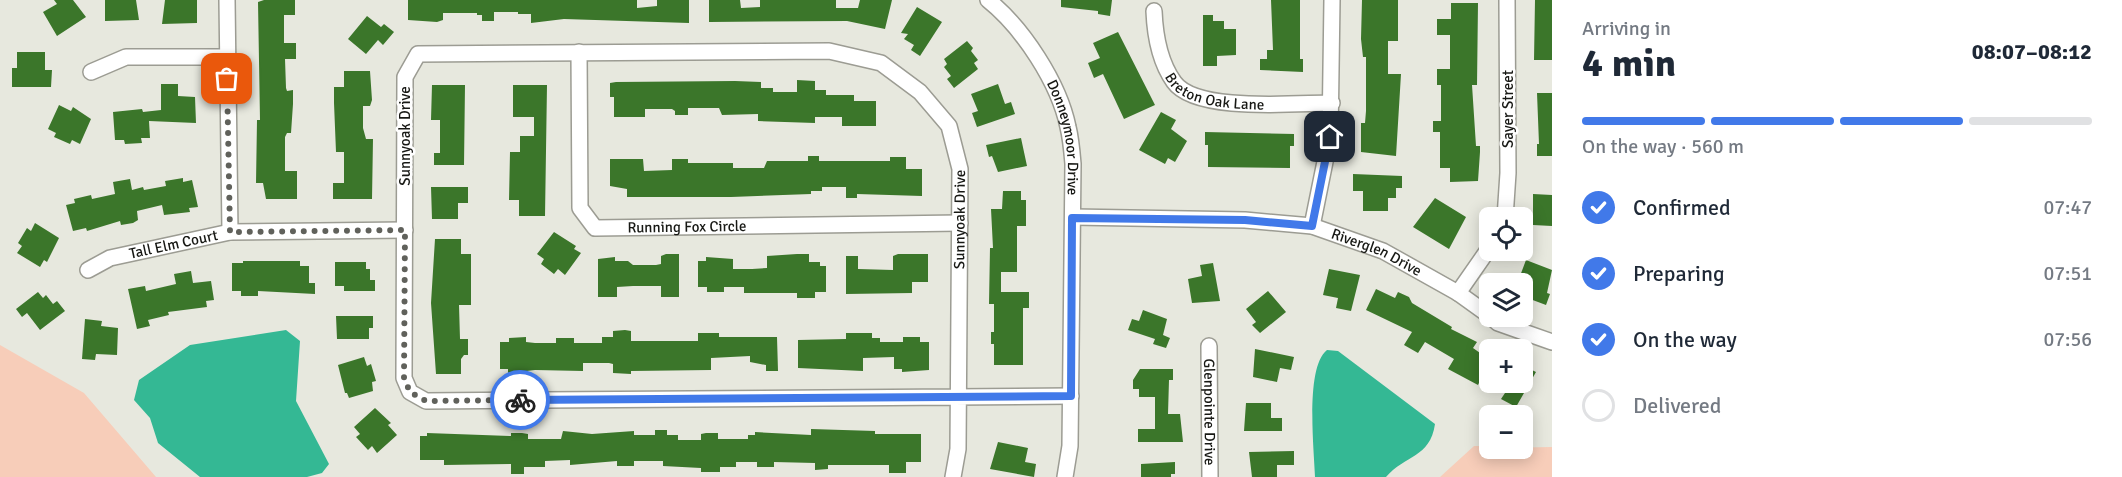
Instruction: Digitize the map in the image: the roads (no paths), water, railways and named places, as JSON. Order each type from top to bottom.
[{"type":"street","points":[[227,0],[230,232]]},
{"type":"street","name":"Donneymoor Drive","points":[[988,0],[1031,46],[1052,85],[1068,126],[1074,164],[1070,446],[1065,477]]},
{"type":"street","points":[[1312,226],[1330,137],[1332,0]]},
{"type":"street","name":"Sayer Street","points":[[1506,207],[1508,173],[1508,0]]},
{"type":"street","name":"Breton Oak Lane","points":[[1154,11],[1156,42],[1174,83],[1194,96],[1216,101],[1332,103]]},
{"type":"street","name":"Sunnyoak Drive","points":[[952,477],[958,449],[959,398],[960,169],[949,126],[920,92],[881,63],[829,51],[418,54],[405,76],[404,378],[410,392],[426,401],[959,398],[1071,396]]},
{"type":"street","name":"Running Fox Circle","points":[[579,52],[580,208],[595,228],[960,223]]},
{"type":"street","points":[[91,72],[126,57],[227,57]]},
{"type":"street","name":"Riverglen Drive","points":[[1072,218],[1245,220],[1312,226],[1383,252],[1458,293],[1479,308]]},
{"type":"street","name":"Tall Elm Court","points":[[88,270],[110,258],[230,232],[405,230]]},
{"type":"street","points":[[1458,293],[1480,261]]},
{"type":"street","name":"Riverglen Drive","points":[[1509,327],[1552,342]]},
{"type":"street","name":"Glenpointe Drive","points":[[1209,346],[1209,477]]}]
